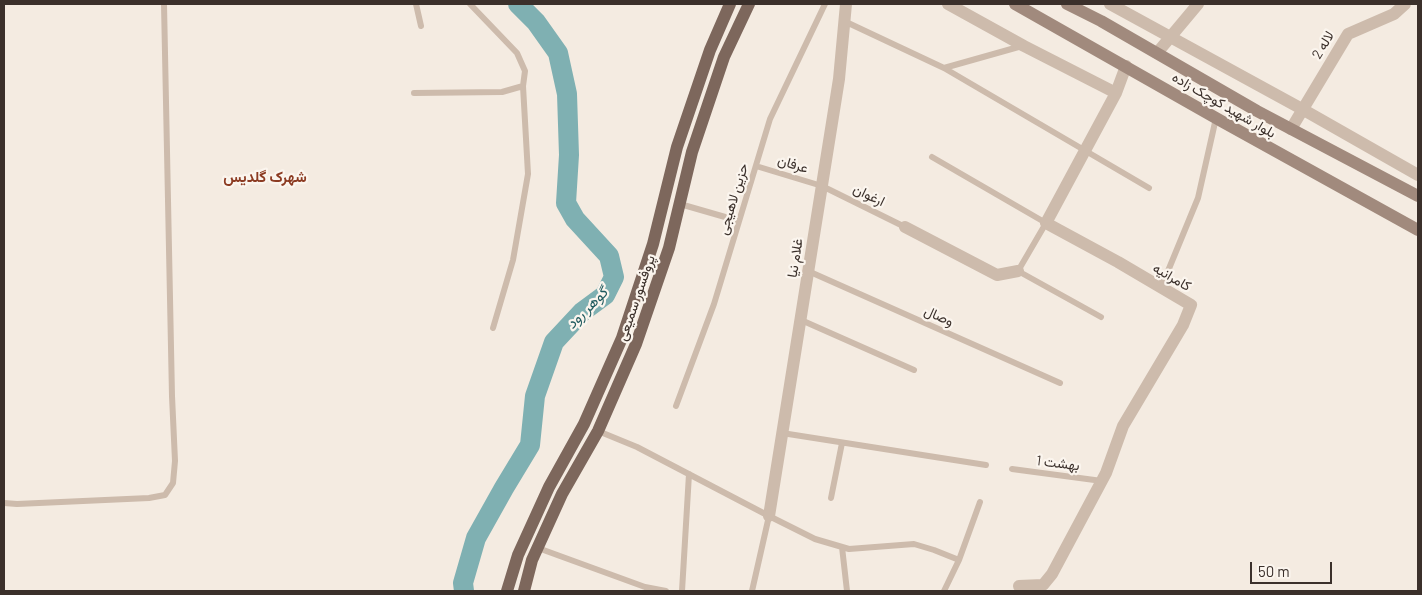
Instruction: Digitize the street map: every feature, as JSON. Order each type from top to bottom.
[{"type":"main road","name":"پروفسور سمیعی","points":[[508,591],[518,554],[549,487],[584,424],[622,338],[653,244],[677,148],[710,50],[730,4]]},
{"type":"main road","name":"پروفسور سمیعی","points":[[524,591],[532,560],[562,494],[598,431],[636,344],[669,248],[692,152],[724,57],[749,4]]},
{"type":"main road","name":"بلوار شهید کوچک زاده","points":[[1015,4],[1418,230]]},
{"type":"main road","name":"بلوار شهید کوچک زاده","points":[[1067,4],[1101,21],[1291,129],[1418,196]]},
{"type":"street","name":"غلام نیا","points":[[769,516],[839,79],[846,4]]},
{"type":"street","points":[[948,4],[1024,46],[1116,93]]},
{"type":"street","points":[[1101,21],[1108,4],[1302,109],[1418,175]]},
{"type":"street","points":[[1157,54],[1198,4]]},
{"type":"street","name":"لاله 2","points":[[1291,129],[1348,34],[1394,14],[1405,4]]},
{"type":"street","points":[[1046,223],[1116,93],[1126,66]]},
{"type":"street","name":"کامرانیه","points":[[1019,586],[1043,585],[1052,574],[1106,473],[1123,426],[1183,325],[1190,305],[1046,223]]},
{"type":"street","points":[[906,227],[997,275],[1018,271]]},
{"type":"lane","points":[[4,503],[148,498],[165,495],[173,483],[164,4]]},
{"type":"lane","points":[[416,4],[421,26]]},
{"type":"lane","points":[[470,4],[517,53],[525,71],[523,86],[528,174],[513,260],[493,328]]},
{"type":"lane","name":"حزین لاهیجی","points":[[676,406],[714,304],[770,119],[825,4]]},
{"type":"lane","points":[[844,20],[944,68],[1149,188]]},
{"type":"lane","points":[[944,68],[1024,46]]},
{"type":"lane","points":[[414,94],[502,92],[523,86]]},
{"type":"lane","points":[[1161,288],[1198,198],[1216,118]]},
{"type":"lane","points":[[932,157],[1046,223],[1018,271],[1101,317]]},
{"type":"lane","name":"عرفان","points":[[756,166],[822,186]]},
{"type":"lane","name":"ارغوان","points":[[822,186],[906,227]]},
{"type":"lane","points":[[680,204],[739,221]]},
{"type":"lane","name":"وصال","points":[[808,271],[1060,383]]},
{"type":"lane","points":[[800,320],[914,370]]},
{"type":"lane","points":[[598,431],[637,447],[815,539],[849,549],[914,544],[959,560]]},
{"type":"lane","points":[[782,433],[986,465]]},
{"type":"lane","points":[[832,498],[842,443]]},
{"type":"lane","name":"بهشت 1","points":[[1012,469],[1102,481]]},
{"type":"lane","points":[[682,591],[689,474]]},
{"type":"lane","points":[[944,591],[959,560],[980,502]]},
{"type":"lane","name":"غلام نیا","points":[[752,591],[769,516]]},
{"type":"lane","points":[[842,547],[846,591]]},
{"type":"lane","points":[[538,548],[645,589],[666,591]]},
{"type":"waterway","name":"گوهر رود","points":[[464,591],[463,583],[476,538],[530,445],[535,396],[554,342],[582,312],[605,295],[614,277],[609,256],[575,219],[566,203],[569,155],[567,94],[558,53],[536,22],[518,4]]},
{"type":"district","name":"شهرک گلدیس","points":[[265,177]]}]
